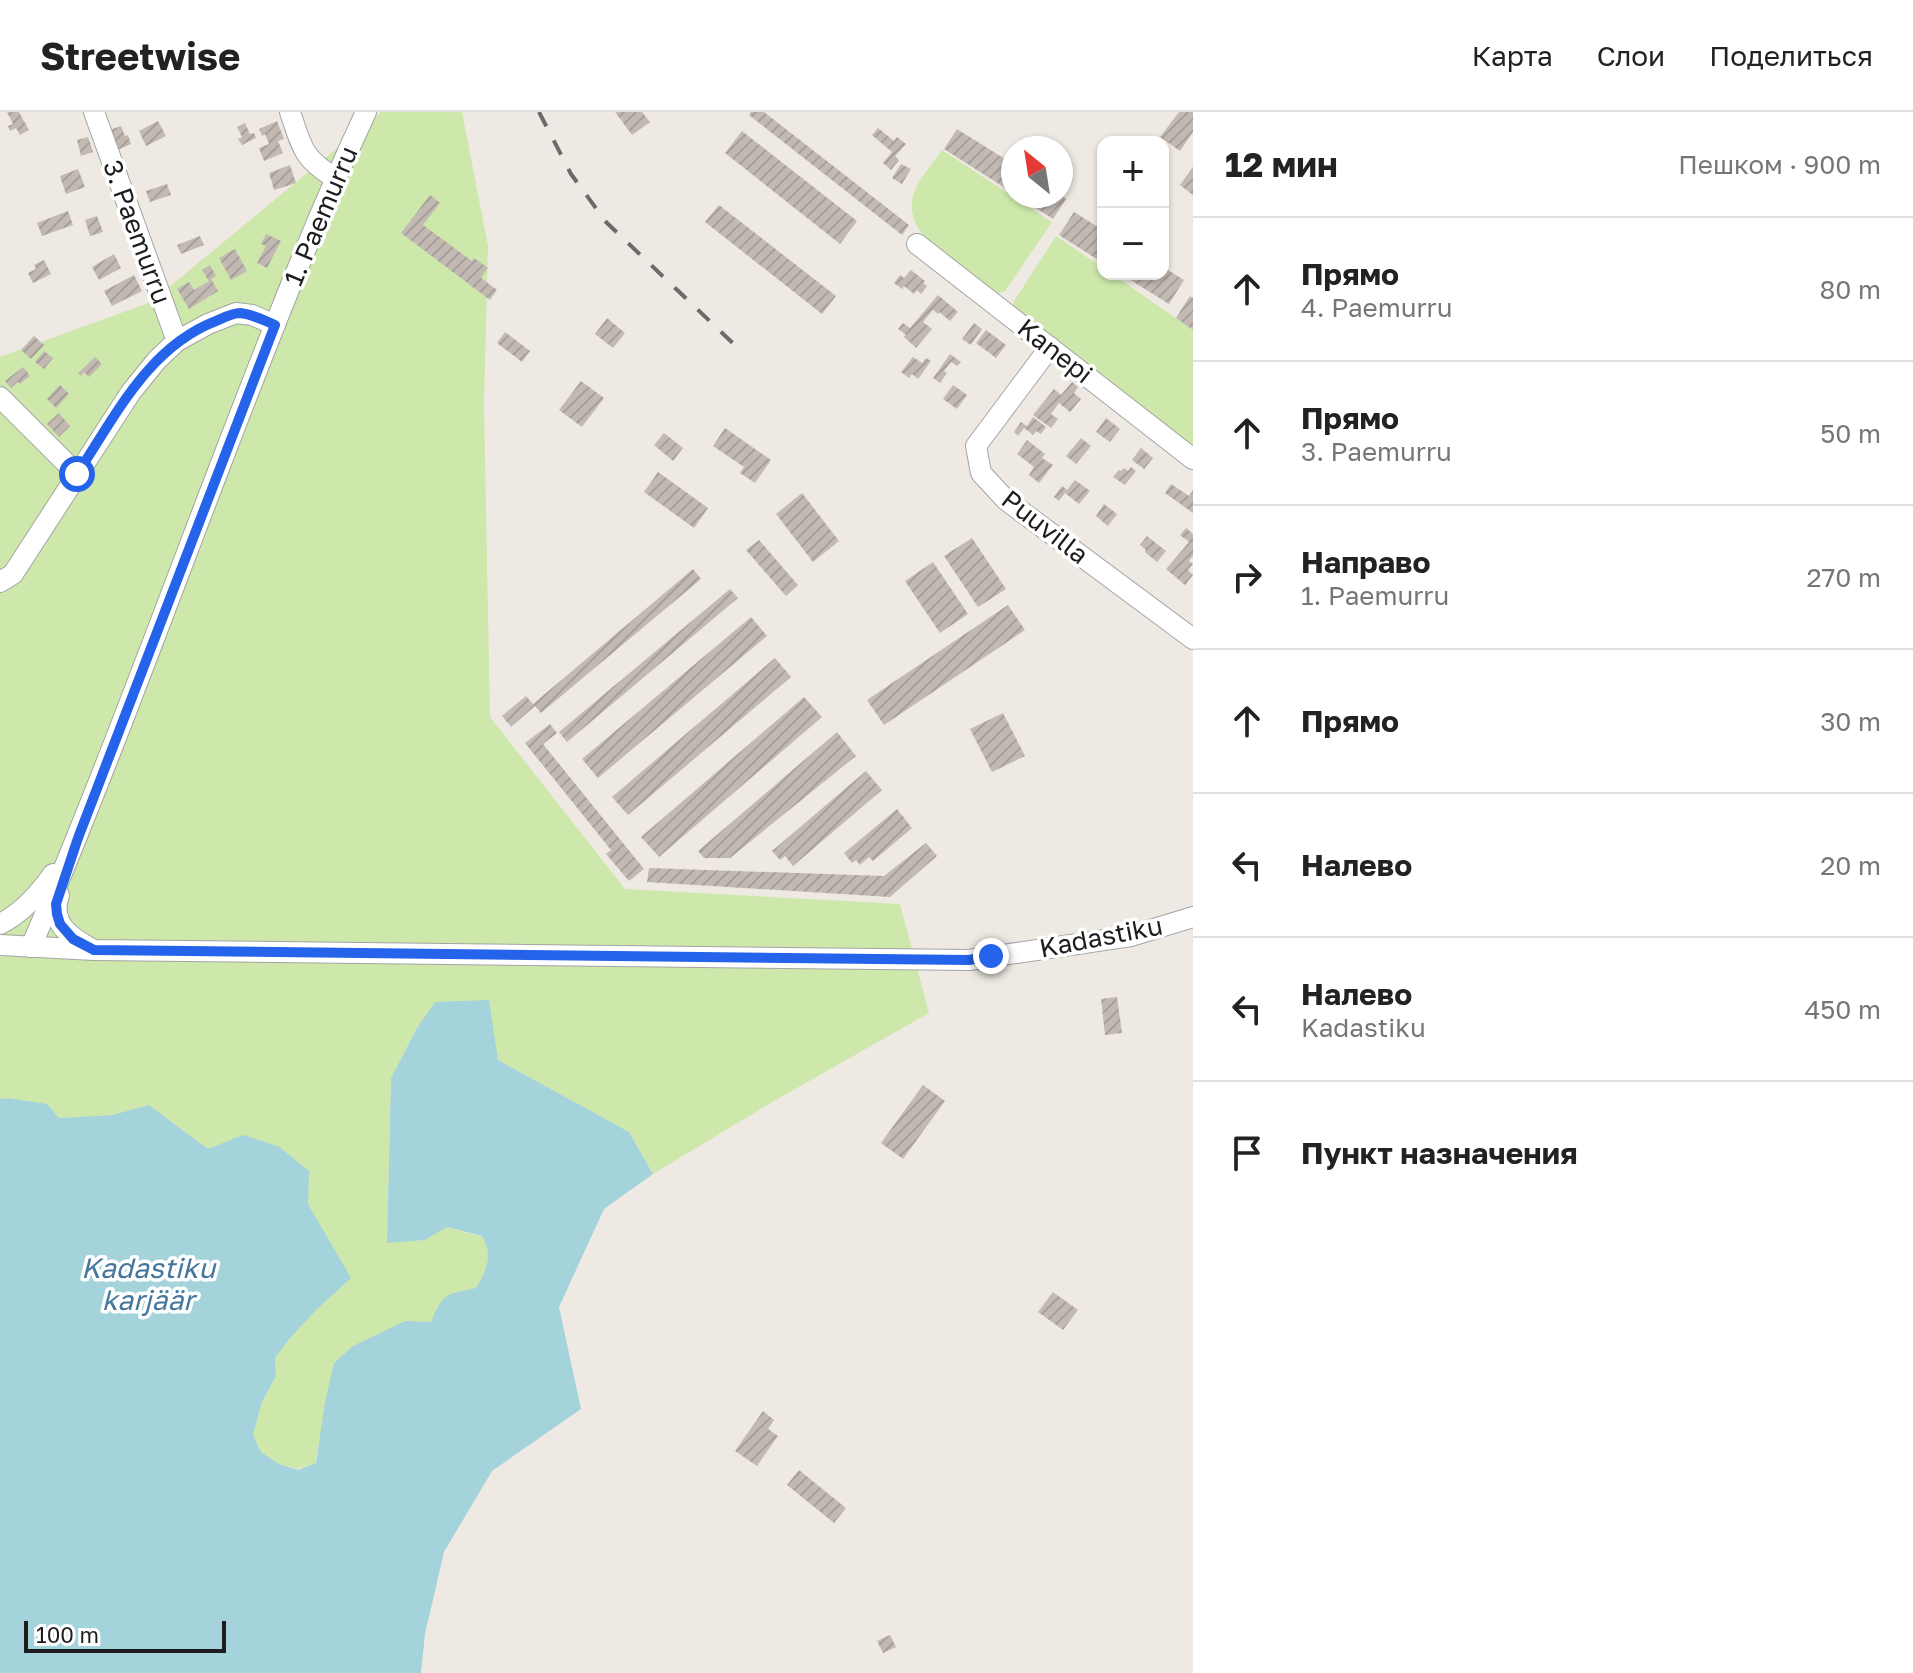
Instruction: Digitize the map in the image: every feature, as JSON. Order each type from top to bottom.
[{"type":"street","name":"3. Paemurru","points":[[94,112],[177,341],[236,313],[252,315],[275,325]]},
{"type":"street","points":[[290,112],[304,150],[316,166],[335,178]]},
{"type":"street","name":"1. Paemurru","points":[[31,947],[78,838],[275,325],[335,178],[366,112]]},
{"type":"street","name":"Kanepi","points":[[917,244],[1193,459]]},
{"type":"street","points":[[0,582],[13,574],[131,392],[177,341]]},
{"type":"street","name":"Puuvilla","points":[[1050,347],[976,446],[981,473],[1006,500],[1193,639]]},
{"type":"street","points":[[0,397],[77,474]]},
{"type":"street","points":[[0,924],[39,894],[78,838]]},
{"type":"street","points":[[78,838],[56,904],[57,914],[60,924],[73,939],[94,950]]},
{"type":"street","name":"Kadastiku","points":[[0,945],[94,950],[969,960],[1131,936],[1193,917]]},
{"type":"green space","points":[[381,112],[462,112],[488,246],[484,404],[490,717],[625,889],[900,904],[929,1013],[653,1174],[629,1132],[498,1060],[435,1002],[417,1028],[391,1078],[387,1242],[425,1240],[447,1227],[483,1237],[488,1251],[487,1263],[476,1288],[453,1293],[431,1322],[353,1346],[334,1363],[315,1464],[297,1469],[279,1464],[261,1452],[253,1435],[262,1402],[276,1376],[275,1358],[317,1308],[350,1278],[308,1204],[208,1149],[149,1105],[112,1115],[58,1118],[47,1104],[0,1099],[0,357],[151,302]]},
{"type":"green space","points":[[942,150],[1001,189],[1001,208],[1031,208],[1052,222],[1005,291],[996,294],[930,244],[919,230],[912,206],[918,184]]},
{"type":"green space","points":[[1056,236],[1097,264],[1097,280],[1121,280],[1193,330],[1193,452],[1013,306]]},
{"type":"water","name":"Kadastiku karjäär","points":[[489,1000],[498,1060],[629,1132],[653,1174],[604,1209],[559,1307],[581,1409],[492,1471],[444,1552],[425,1634],[421,1673],[0,1673],[0,1099],[47,1104],[59,1118],[112,1115],[149,1105],[208,1149],[243,1135],[278,1146],[309,1171],[308,1204],[351,1278],[317,1309],[275,1358],[276,1376],[262,1402],[253,1435],[261,1452],[279,1464],[298,1470],[316,1463],[334,1363],[353,1346],[405,1321],[431,1322],[447,1296],[476,1288],[485,1269],[488,1250],[482,1236],[447,1227],[425,1240],[387,1243],[391,1078],[417,1028],[435,1002]]},
{"type":"building","points":[[7,112],[19,112],[29,130],[20,135],[16,128],[10,131],[8,126],[13,124]]},
{"type":"building","points":[[615,112],[642,112],[650,122],[632,135]]},
{"type":"building","points":[[751,112],[764,112],[909,225],[902,235],[749,115]]},
{"type":"building","points":[[1179,112],[1193,112],[1193,132],[1180,151],[1169,143],[1169,136],[1161,136]]},
{"type":"building","points":[[158,121],[166,136],[146,146],[139,131]]},
{"type":"building","points":[[277,121],[284,139],[278,141],[283,153],[264,161],[259,148],[269,144],[259,129]]},
{"type":"building","points":[[245,123],[250,134],[254,133],[256,138],[242,145],[237,127]]},
{"type":"building","points":[[121,126],[131,144],[115,151],[107,131]]},
{"type":"building","points":[[878,128],[894,141],[897,137],[906,144],[895,156],[899,160],[891,170],[883,163],[892,152],[872,135]]},
{"type":"building","points":[[957,129],[1001,156],[1001,185],[944,149]]},
{"type":"building","points":[[742,131],[857,221],[840,244],[725,153]]},
{"type":"building","points":[[88,137],[93,152],[81,156],[77,140]]},
{"type":"building","points":[[901,164],[911,169],[902,184],[892,178]]},
{"type":"building","points":[[290,165],[296,183],[274,190],[269,173]]},
{"type":"building","points":[[1193,167],[1193,195],[1180,185]]},
{"type":"building","points":[[78,169],[85,187],[66,194],[60,176]]},
{"type":"building","points":[[167,184],[171,195],[150,202],[146,191]]},
{"type":"building","points":[[430,195],[440,203],[423,225],[472,261],[474,258],[488,268],[481,278],[497,290],[490,300],[401,233]]},
{"type":"building","points":[[719,205],[836,296],[822,314],[705,222]]},
{"type":"building","points":[[1036,208],[1060,208],[1053,219]]},
{"type":"building","points":[[68,211],[73,225],[42,236],[37,223]]},
{"type":"building","points":[[1074,212],[1097,226],[1097,259],[1059,235]]},
{"type":"building","points":[[97,216],[103,232],[90,236],[85,220]]},
{"type":"building","points":[[266,234],[281,241],[267,268],[257,263],[266,246],[261,244]]},
{"type":"building","points":[[200,236],[204,245],[181,254],[177,245]]},
{"type":"building","points":[[235,249],[247,271],[231,280],[219,258]]},
{"type":"building","points":[[114,254],[121,268],[99,280],[92,267]]},
{"type":"building","points":[[44,260],[51,274],[33,283],[28,273],[36,269],[34,265]]},
{"type":"building","points":[[210,265],[216,276],[211,279],[218,291],[189,309],[177,289],[189,282],[194,290],[209,281],[202,270]]},
{"type":"building","points":[[911,270],[925,281],[923,283],[927,286],[921,294],[917,290],[914,294],[894,283],[900,275],[904,278]]},
{"type":"building","points":[[1169,271],[1184,280],[1169,304],[1131,280],[1169,280]]},
{"type":"building","points":[[134,275],[142,291],[112,306],[104,291]]},
{"type":"building","points":[[938,295],[958,312],[950,321],[933,310],[923,322],[932,329],[916,348],[898,329],[903,323],[910,328]]},
{"type":"building","points":[[1190,296],[1193,298],[1193,330],[1176,318]]},
{"type":"building","points":[[607,318],[625,333],[613,348],[595,334]]},
{"type":"building","points":[[974,323],[982,329],[971,345],[962,339]]},
{"type":"building","points":[[986,330],[1006,345],[996,358],[976,343]]},
{"type":"building","points":[[505,332],[530,351],[522,362],[497,343]]},
{"type":"building","points":[[34,336],[44,345],[31,359],[21,350]]},
{"type":"building","points":[[44,351],[53,358],[44,369],[35,362]]},
{"type":"building","points":[[950,354],[961,362],[957,366],[951,362],[940,383],[933,378]]},
{"type":"building","points":[[95,357],[102,364],[89,377],[84,372],[81,376],[78,373]]},
{"type":"building","points":[[913,357],[922,363],[926,358],[931,361],[918,379],[912,374],[909,378],[901,372]]},
{"type":"building","points":[[23,367],[30,376],[11,388],[5,381]]},
{"type":"building","points":[[581,381],[604,398],[582,427],[559,410]]},
{"type":"building","points":[[1072,382],[1078,387],[1074,393],[1081,399],[1070,412],[1059,403],[1051,414],[1058,419],[1051,428],[1033,415],[1054,389],[1061,395]]},
{"type":"building","points":[[60,385],[69,394],[56,408],[47,399]]},
{"type":"building","points":[[953,385],[967,395],[957,409],[943,399]]},
{"type":"building","points":[[59,413],[70,426],[59,437],[47,424]]},
{"type":"building","points":[[1033,417],[1046,427],[1041,434],[1036,431],[1033,435],[1024,428],[1018,436],[1014,432],[1021,422],[1027,426]]},
{"type":"building","points":[[1106,418],[1120,429],[1110,442],[1096,432]]},
{"type":"building","points":[[725,428],[771,460],[755,483],[740,473],[744,467],[713,446]]},
{"type":"building","points":[[664,433],[683,448],[673,461],[654,445]]},
{"type":"building","points":[[1081,438],[1091,446],[1076,464],[1066,456]]},
{"type":"building","points":[[1027,440],[1045,454],[1042,458],[1053,465],[1039,483],[1029,475],[1034,467],[1017,454]]},
{"type":"building","points":[[1141,448],[1153,458],[1144,469],[1132,460]]},
{"type":"building","points":[[1131,467],[1136,471],[1125,485],[1113,477],[1119,470],[1124,468],[1128,471]]},
{"type":"building","points":[[658,472],[708,508],[694,528],[644,492]]},
{"type":"building","points":[[1075,480],[1090,491],[1079,504],[1065,493],[1059,501],[1054,497],[1062,486],[1067,490]]},
{"type":"building","points":[[1171,484],[1189,496],[1193,490],[1193,513],[1165,493]]},
{"type":"building","points":[[802,493],[839,541],[813,562],[776,514]]},
{"type":"building","points":[[1104,504],[1117,514],[1108,526],[1096,516]]},
{"type":"building","points":[[1186,528],[1193,534],[1193,556],[1189,561],[1193,564],[1188,570],[1193,575],[1185,585],[1166,569],[1189,542],[1180,535]]},
{"type":"building","points":[[1147,536],[1166,551],[1157,562],[1140,545]]},
{"type":"building","points":[[972,538],[1006,589],[978,607],[944,556]]},
{"type":"building","points":[[759,540],[798,585],[786,596],[746,550]]},
{"type":"building","points":[[933,562],[968,614],[940,633],[905,581]]},
{"type":"building","points":[[693,569],[701,579],[541,713],[535,706],[511,727],[502,716],[526,696],[533,704]]},
{"type":"building","points":[[730,589],[738,598],[567,742],[559,732]]},
{"type":"building","points":[[1008,605],[1025,630],[884,725],[867,700]]},
{"type":"building","points":[[751,617],[767,636],[598,778],[582,759]]},
{"type":"building","points":[[775,658],[791,677],[628,815],[612,797]]},
{"type":"building","points":[[804,697],[822,717],[659,857],[641,837]]},
{"type":"building","points":[[1003,713],[1025,756],[992,772],[970,729]]},
{"type":"building","points":[[550,724],[557,733],[543,744],[644,869],[629,881],[606,854],[611,850],[525,743]]},
{"type":"building","points":[[837,732],[856,756],[730,858],[704,858],[698,851]]},
{"type":"building","points":[[866,771],[882,790],[793,866],[785,856],[780,860],[772,851]]},
{"type":"building","points":[[897,809],[912,828],[873,861],[869,857],[860,865],[856,860],[852,863],[844,853]]},
{"type":"building","points":[[926,843],[937,856],[890,897],[647,882],[649,868],[884,876]]},
{"type":"building","points":[[1117,997],[1122,1033],[1105,1035],[1101,999]]},
{"type":"building","points":[[923,1085],[945,1101],[903,1159],[881,1143]]},
{"type":"building","points":[[1053,1292],[1078,1310],[1063,1330],[1038,1312]]},
{"type":"building","points":[[763,1411],[774,1420],[768,1429],[778,1436],[757,1466],[735,1451]]},
{"type":"building","points":[[799,1470],[846,1508],[834,1523],[787,1485]]},
{"type":"building","points":[[890,1635],[896,1647],[883,1653],[877,1641]]},
{"type":"railway","points":[[539,112],[571,174],[606,222],[741,351]]},
{"type":"route","points":[[77,474],[131,392],[177,341],[236,313],[252,315],[275,325],[78,838],[56,904],[60,924],[73,939],[94,950],[969,960],[991,956]]}]
